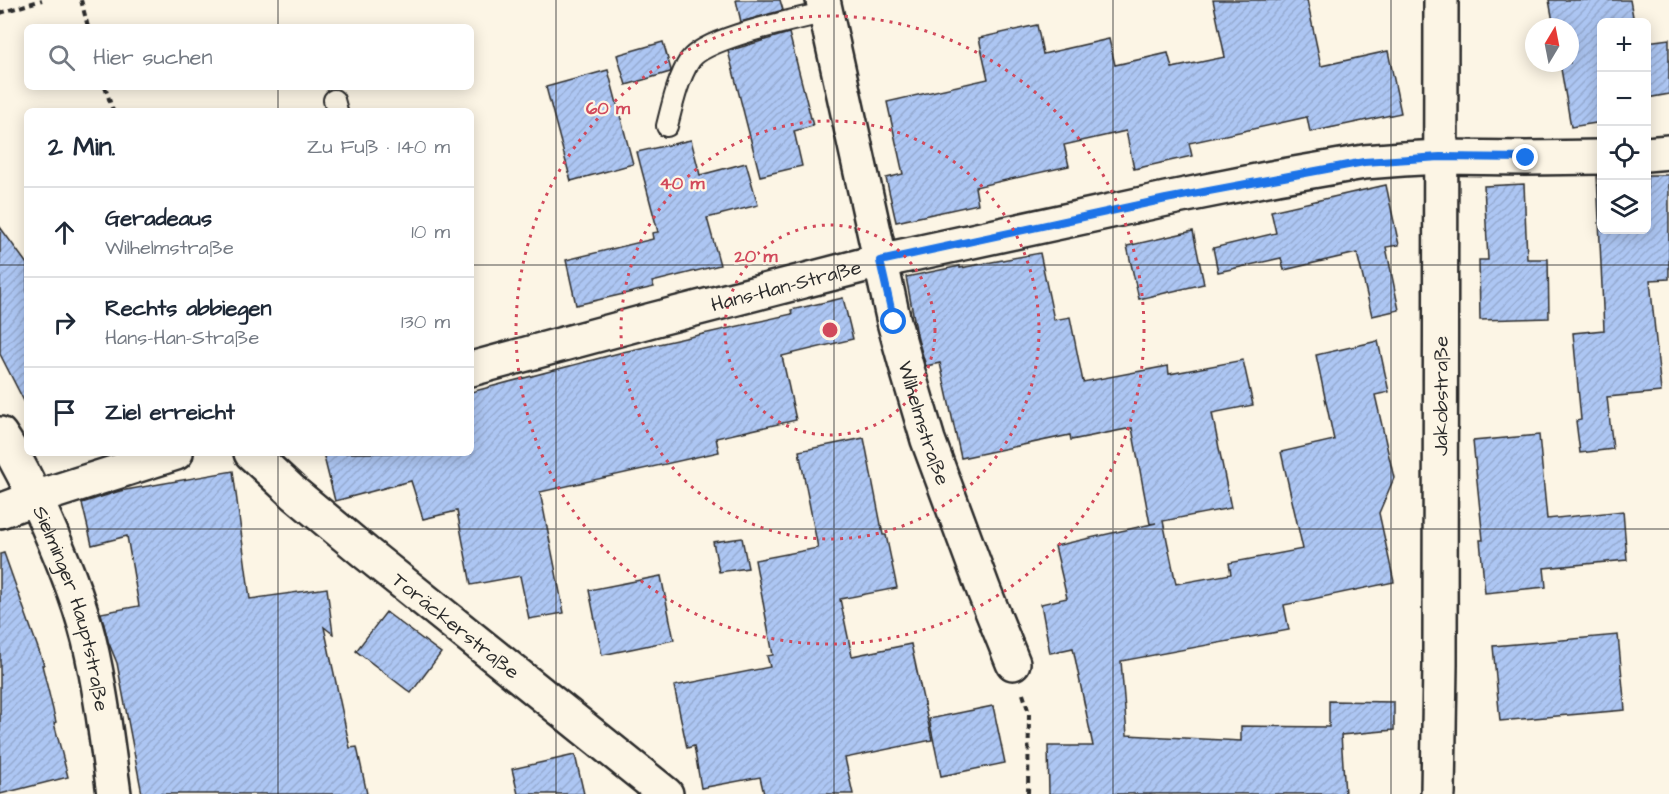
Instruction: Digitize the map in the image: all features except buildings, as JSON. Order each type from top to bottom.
[{"type":"street","name":"Jakobstraße","points":[[1438,794],[1441,0]]},
{"type":"street","name":"Wilhelmstraße","points":[[824,6],[894,322],[928,440],[1013,663]]},
{"type":"street","points":[[1651,154],[1669,153]]},
{"type":"street","name":"Hans-Han-Straße","points":[[474,368],[880,261],[1277,177],[1364,162],[1440,157],[1597,157]]},
{"type":"street","name":"Sielminger Hauptstraße","points":[[0,434],[35,498],[78,600],[89,641],[114,794]]},
{"type":"street","points":[[0,511],[167,456]]},
{"type":"street","name":"Toräckerstraße","points":[[253,456],[366,553],[666,794]]},
{"type":"lane","points":[[667,126],[675,92],[691,59],[710,45],[824,6]]},
{"type":"path","points":[[0,13],[42,0]]},
{"type":"path","points":[[81,0],[87,24]]},
{"type":"path","points":[[106,90],[112,108]]},
{"type":"path","points":[[1013,663],[1029,713],[1028,794]]},
{"type":"route","points":[[894,322],[880,261],[1166,199],[1364,162],[1440,157],[1526,158]]}]
